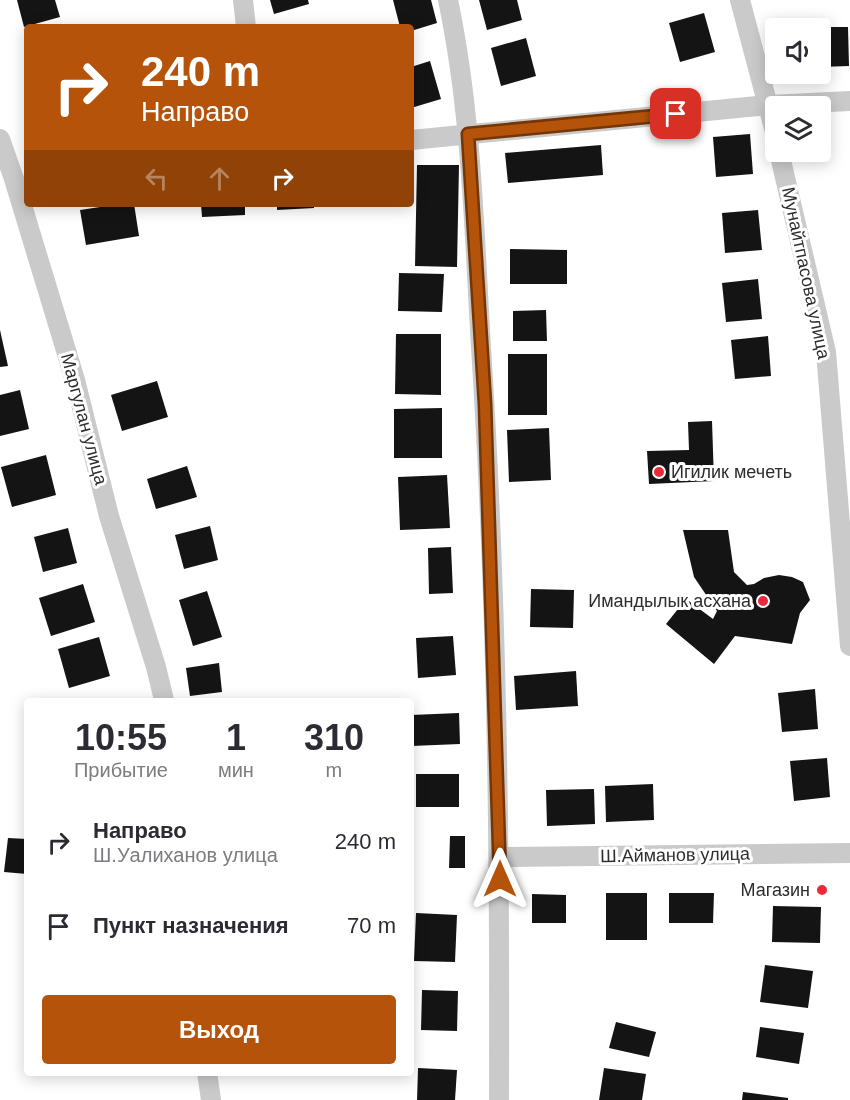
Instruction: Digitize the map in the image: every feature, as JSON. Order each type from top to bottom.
[{"type":"street","points":[[243,0],[246,24]]},
{"type":"street","points":[[448,0],[455,34],[468,134],[485,404],[500,857],[499,1100]]},
{"type":"street","points":[[740,0],[766,96]]},
{"type":"street","points":[[831,101],[850,100]]},
{"type":"street","points":[[414,140],[765,105]]},
{"type":"street","name":"Маргулан улица","points":[[0,139],[75,381],[109,516],[164,698]]},
{"type":"street","name":"Мунайтпасова улица","points":[[781,162],[826,352],[850,646]]},
{"type":"street","name":"Ш.Айманов улица","points":[[500,857],[850,853]]},
{"type":"street","points":[[208,1076],[211,1100]]},
{"type":"building","points":[[17,0],[55,0],[60,17],[35,24],[24,24],[24,27]]},
{"type":"building","points":[[270,0],[308,0],[309,4],[274,14]]},
{"type":"building","points":[[393,0],[431,0],[437,23],[414,30],[414,24],[399,24]]},
{"type":"building","points":[[479,0],[517,0],[522,20],[487,30]]},
{"type":"building","points":[[704,13],[715,52],[680,62],[669,23]]},
{"type":"building","points":[[831,27],[848,27],[849,66],[831,67]]},
{"type":"building","points":[[526,38],[536,76],[501,86],[491,48]]},
{"type":"building","points":[[430,61],[441,99],[414,107],[414,66]]},
{"type":"building","points":[[750,134],[753,174],[716,177],[713,137]]},
{"type":"building","points":[[601,145],[603,175],[508,183],[505,153]]},
{"type":"building","points":[[417,165],[459,165],[457,267],[415,266]]},
{"type":"building","points":[[100,207],[134,207],[139,236],[86,245],[80,210]]},
{"type":"building","points":[[201,207],[245,207],[245,215],[202,217]]},
{"type":"building","points":[[277,207],[314,207],[314,208],[277,210]]},
{"type":"building","points":[[758,210],[762,250],[725,253],[722,213]]},
{"type":"building","points":[[510,249],[567,250],[567,284],[510,284]]},
{"type":"building","points":[[399,273],[444,274],[442,312],[398,311]]},
{"type":"building","points":[[758,279],[762,319],[726,322],[722,283]]},
{"type":"building","points":[[546,310],[547,341],[513,341],[513,311]]},
{"type":"building","points":[[0,330],[8,366],[0,367]]},
{"type":"building","points":[[396,334],[441,334],[441,395],[395,394]]},
{"type":"building","points":[[768,336],[771,376],[735,379],[731,340]]},
{"type":"building","points":[[508,354],[547,354],[547,415],[508,415]]},
{"type":"building","points":[[157,381],[168,417],[122,431],[111,395]]},
{"type":"building","points":[[20,390],[29,429],[0,436],[0,395]]},
{"type":"building","points":[[442,408],[442,458],[394,458],[394,409]]},
{"type":"building","points":[[712,421],[714,481],[649,484],[647,451],[689,450],[688,422]]},
{"type":"building","points":[[549,428],[551,480],[509,482],[507,430]]},
{"type":"building","points":[[46,455],[56,495],[12,507],[1,467]]},
{"type":"building","points":[[187,466],[197,497],[156,509],[147,479]]},
{"type":"building","points":[[447,475],[450,528],[400,530],[398,477]]},
{"type":"building","points":[[210,526],[218,560],[184,569],[175,535]]},
{"type":"building","points":[[68,528],[77,563],[43,572],[34,537]]},
{"type":"building","points":[[683,530],[728,530],[734,572],[747,585],[779,575],[803,582],[810,600],[800,613],[792,644],[735,636],[714,664],[666,624],[686,599],[713,619],[717,611],[694,577]]},
{"type":"building","points":[[451,547],[453,593],[429,594],[428,548]]},
{"type":"building","points":[[83,584],[95,622],[51,636],[39,598]]},
{"type":"building","points":[[531,589],[574,590],[573,628],[530,627]]},
{"type":"building","points":[[207,591],[222,637],[193,646],[179,600]]},
{"type":"building","points":[[453,636],[456,675],[418,678],[416,638]]},
{"type":"building","points":[[99,637],[110,676],[69,688],[58,649]]},
{"type":"building","points":[[219,663],[222,692],[190,696],[186,668]]},
{"type":"building","points":[[576,671],[578,706],[516,710],[514,676]]},
{"type":"building","points":[[815,689],[818,729],[782,732],[778,693]]},
{"type":"building","points":[[459,713],[460,744],[414,746],[414,715]]},
{"type":"building","points":[[827,758],[830,797],[794,801],[790,761]]},
{"type":"building","points":[[416,774],[459,774],[459,807],[416,807]]},
{"type":"building","points":[[653,784],[654,820],[606,822],[605,786]]},
{"type":"building","points":[[594,789],[595,824],[547,826],[546,790]]},
{"type":"building","points":[[450,836],[465,836],[465,868],[449,868]]},
{"type":"building","points":[[8,838],[24,839],[24,874],[4,872]]},
{"type":"building","points":[[606,893],[647,893],[647,940],[606,940]]},
{"type":"building","points":[[669,893],[714,893],[713,923],[669,923]]},
{"type":"building","points":[[532,894],[566,895],[566,923],[532,923]]},
{"type":"building","points":[[773,906],[821,907],[820,943],[772,942]]},
{"type":"building","points":[[416,913],[457,915],[455,962],[414,961]]},
{"type":"building","points":[[765,965],[813,971],[808,1008],[760,1002]]},
{"type":"building","points":[[422,990],[458,991],[457,1031],[421,1030]]},
{"type":"building","points":[[616,1022],[656,1032],[649,1057],[609,1048]]},
{"type":"building","points":[[760,1027],[804,1033],[799,1064],[756,1057]]},
{"type":"building","points":[[418,1068],[457,1070],[455,1100],[417,1100]]},
{"type":"building","points":[[604,1068],[646,1074],[642,1100],[599,1100]]},
{"type":"building","points":[[743,1092],[788,1098],[788,1100],[742,1100]]},
{"type":"place","name":"Игилик мечеть","points":[[659,472]]},
{"type":"place","name":"Имандылык асхана","points":[[763,601]]},
{"type":"place","name":"Магазин","points":[[822,890]]},
{"type":"route","points":[[500,879],[485,404],[468,134],[676,114]]}]
